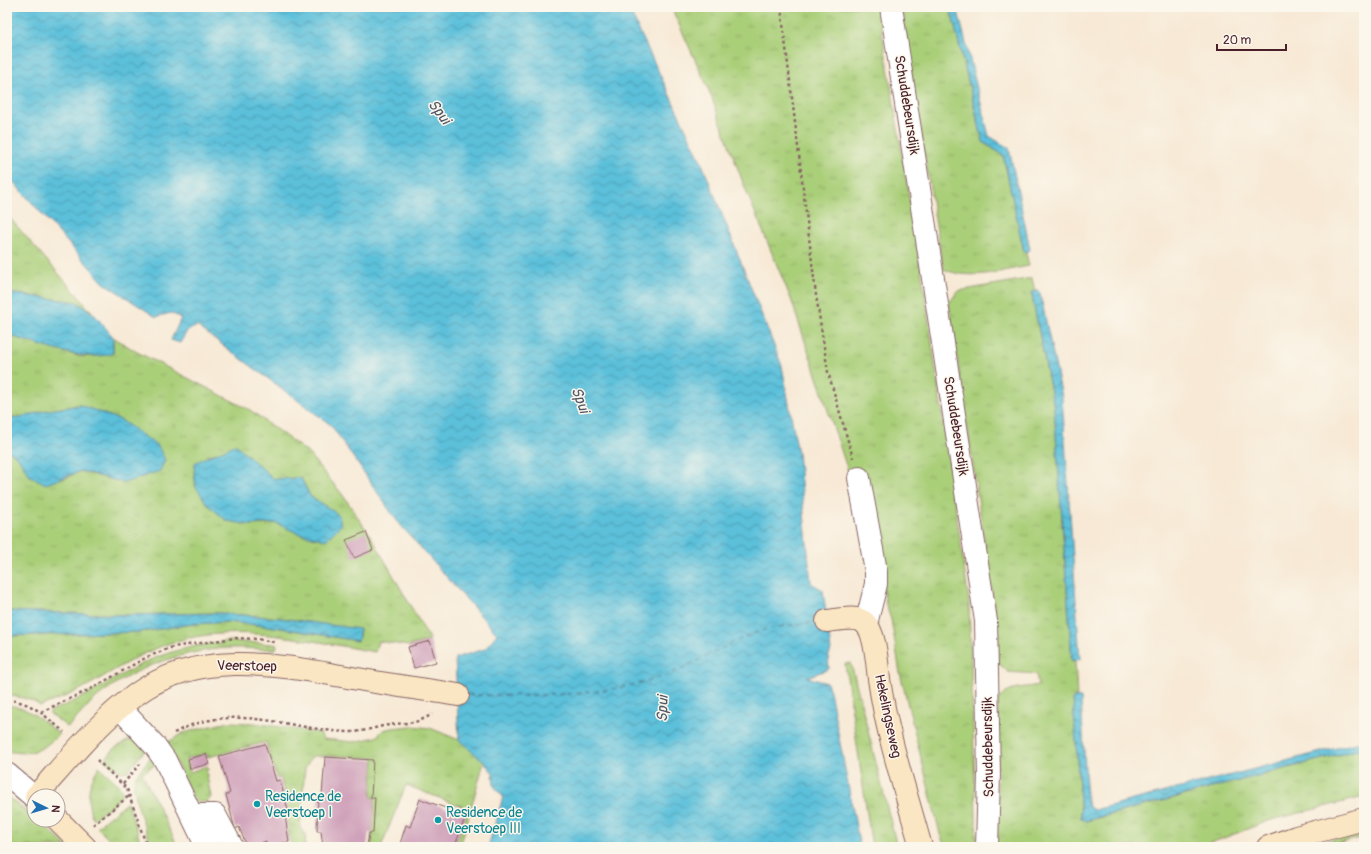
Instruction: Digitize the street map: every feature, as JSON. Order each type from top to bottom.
[{"type":"main road","points":[[827,621],[855,619],[866,624]]},
{"type":"main road","name":"Hekelingseweg","points":[[866,624],[872,637],[883,703],[921,847]]},
{"type":"main road","name":"Veerstoep","points":[[42,788],[80,746],[120,708],[148,687],[180,673],[209,665],[235,663],[292,668],[458,695]]},
{"type":"main road","points":[[1268,847],[1296,837],[1364,819]]},
{"type":"main road","points":[[66,828],[83,844]]},
{"type":"street","name":"Schuddebeursdijk","points":[[891,7],[986,621],[989,775],[987,847]]},
{"type":"street","points":[[859,478],[876,571],[876,584],[866,624]]},
{"type":"street","points":[[120,708],[155,746],[165,760],[193,815],[207,847]]},
{"type":"street","points":[[7,774],[26,789]]},
{"type":"street","points":[[193,815],[216,815],[232,847]]},
{"type":"path","points":[[781,7],[808,241],[828,372],[859,478]]},
{"type":"path","points":[[155,746],[184,727],[204,720],[222,718],[249,717],[337,731],[358,732],[388,725],[421,721]]},
{"type":"path","points":[[123,784],[130,795],[147,847]]},
{"type":"path","points":[[83,844],[96,822],[130,795]]},
{"type":"green space","points":[[671,7],[878,7],[925,294],[969,602],[977,847],[945,847],[940,834],[900,673],[891,619],[886,605],[865,473],[849,474],[791,299],[745,188],[708,88]]},
{"type":"green space","points":[[901,7],[950,7],[983,142],[1003,155],[1024,251],[1026,252],[1029,266],[975,275],[953,273],[943,269]]},
{"type":"green space","points":[[7,215],[94,314],[77,302],[7,293]]},
{"type":"green space","points":[[1032,278],[1035,292],[1032,293],[1032,296],[1054,407],[1072,661],[1075,660],[1077,698],[1073,698],[1081,818],[1086,821],[1364,748],[1364,797],[1271,820],[1200,847],[997,847],[998,700],[1006,692],[1016,688],[1038,685],[1036,674],[1008,672],[998,663],[995,614],[949,303],[958,291]]},
{"type":"green space","points":[[7,335],[82,357],[113,353],[113,337],[137,352],[250,410],[307,452],[342,494],[372,538],[430,640],[409,646],[378,641],[375,652],[321,642],[265,635],[238,633],[210,635],[183,639],[157,648],[135,658],[71,694],[40,706],[25,698],[7,696],[7,636],[140,632],[193,624],[228,622],[275,627],[358,641],[360,630],[280,618],[218,613],[123,615],[7,611],[7,450],[17,456],[30,476],[63,479],[81,471],[124,483],[80,405],[49,410],[16,418],[7,415]],"holes":[[[235,444],[274,479],[301,478],[310,496],[326,506],[315,538],[276,523],[251,525],[209,455],[223,452]]]},
{"type":"green space","points":[[229,641],[277,645],[276,649],[227,648],[210,650],[175,657],[158,663],[111,687],[97,697],[67,727],[49,713],[52,710],[77,700],[134,668],[166,654],[187,648]]},
{"type":"green space","points":[[851,663],[897,847],[872,847],[845,664]]},
{"type":"green space","points":[[7,705],[29,711],[59,734],[47,745],[36,751],[23,753],[7,751]]},
{"type":"green space","points":[[228,722],[254,723],[320,733],[323,739],[354,742],[376,737],[383,730],[412,726],[430,728],[459,740],[484,762],[460,847],[459,844],[456,843],[468,809],[406,785],[381,847],[371,847],[375,798],[371,797],[374,758],[312,756],[305,768],[300,829],[306,834],[305,847],[291,847],[287,816],[290,815],[281,778],[277,779],[266,742],[208,757],[206,753],[186,759],[190,772],[207,766],[208,770],[206,771],[211,797],[207,802],[198,802],[193,798],[167,743],[183,733]]},
{"type":"green space","points":[[129,740],[136,740],[146,749],[128,771],[121,772],[104,760],[115,748]]},
{"type":"green space","points":[[150,758],[158,763],[142,773],[178,847],[152,847],[140,814],[135,795],[134,781]]},
{"type":"green space","points":[[99,767],[116,782],[123,793],[113,805],[93,819],[88,799],[92,779]]},
{"type":"green space","points":[[7,797],[26,811],[26,828],[47,828],[67,847],[7,847]]},
{"type":"green space","points":[[126,803],[128,803],[142,847],[116,847],[98,828],[98,826]]},
{"type":"green space","points":[[1364,832],[1364,837],[1323,847],[1302,847]]},
{"type":"water","name":"Spui","points":[[7,7],[628,7],[701,161],[782,366],[798,453],[811,583],[823,590],[831,650],[828,658],[829,669],[807,677],[827,683],[830,691],[860,847],[488,847],[503,797],[494,786],[493,773],[484,762],[459,740],[455,658],[485,649],[497,634],[397,521],[331,425],[197,326],[187,331],[180,343],[171,340],[181,318],[171,313],[156,317],[104,283],[7,175]]},
{"type":"water","points":[[950,7],[957,7],[989,136],[1009,148],[1030,249],[1028,251],[1024,252],[1003,155],[983,142]]},
{"type":"water","points":[[1037,291],[1040,293],[1062,397],[1080,659],[1072,661],[1054,407],[1032,296],[1032,292]]},
{"type":"water","points":[[7,293],[77,302],[94,314],[113,337],[113,353],[102,356],[75,354],[7,335]]},
{"type":"water","points":[[80,405],[121,420],[158,446],[165,460],[160,471],[124,483],[81,471],[46,484],[30,476],[17,456],[7,450],[7,415],[16,418],[49,410]]},
{"type":"water","points":[[235,444],[274,479],[301,478],[310,496],[339,515],[341,525],[326,540],[297,533],[276,523],[251,525],[227,521],[207,504],[196,487],[194,473],[195,463]]},
{"type":"water","points":[[7,611],[123,615],[218,613],[280,618],[360,629],[358,641],[275,627],[228,622],[193,624],[140,632],[7,636]]},
{"type":"water","points":[[1073,698],[1081,698],[1087,802],[1090,808],[1094,810],[1364,741],[1364,748],[1085,821],[1081,818]]},
{"type":"building","points":[[366,532],[373,550],[354,558],[346,540]]},
{"type":"building","points":[[430,641],[436,662],[414,668],[408,647]]},
{"type":"building","name":"Residence de Veerstoep I","points":[[265,744],[276,781],[280,780],[289,814],[285,815],[289,842],[276,844],[277,847],[267,847],[266,841],[261,843],[262,847],[247,847],[239,827],[235,829],[226,795],[230,793],[219,756]]},
{"type":"building","points":[[206,754],[209,764],[190,769],[188,759]]},
{"type":"building","points":[[325,757],[373,760],[371,798],[375,798],[373,833],[369,833],[367,847],[323,847],[321,831],[317,831],[318,796],[322,796]]},
{"type":"building","name":"Residence de Veerstoep III","points":[[420,799],[466,815],[456,843],[460,844],[459,847],[399,847],[406,825],[410,827]]},
{"type":"ferry route","points":[[468,695],[563,694],[633,685],[655,679],[680,669],[754,633],[777,627],[817,622]]},
{"type":"place","name":"Residence de Veerstoep I","points":[[257,804]]},
{"type":"place","name":"Residence de Veerstoep III","points":[[438,820]]}]
